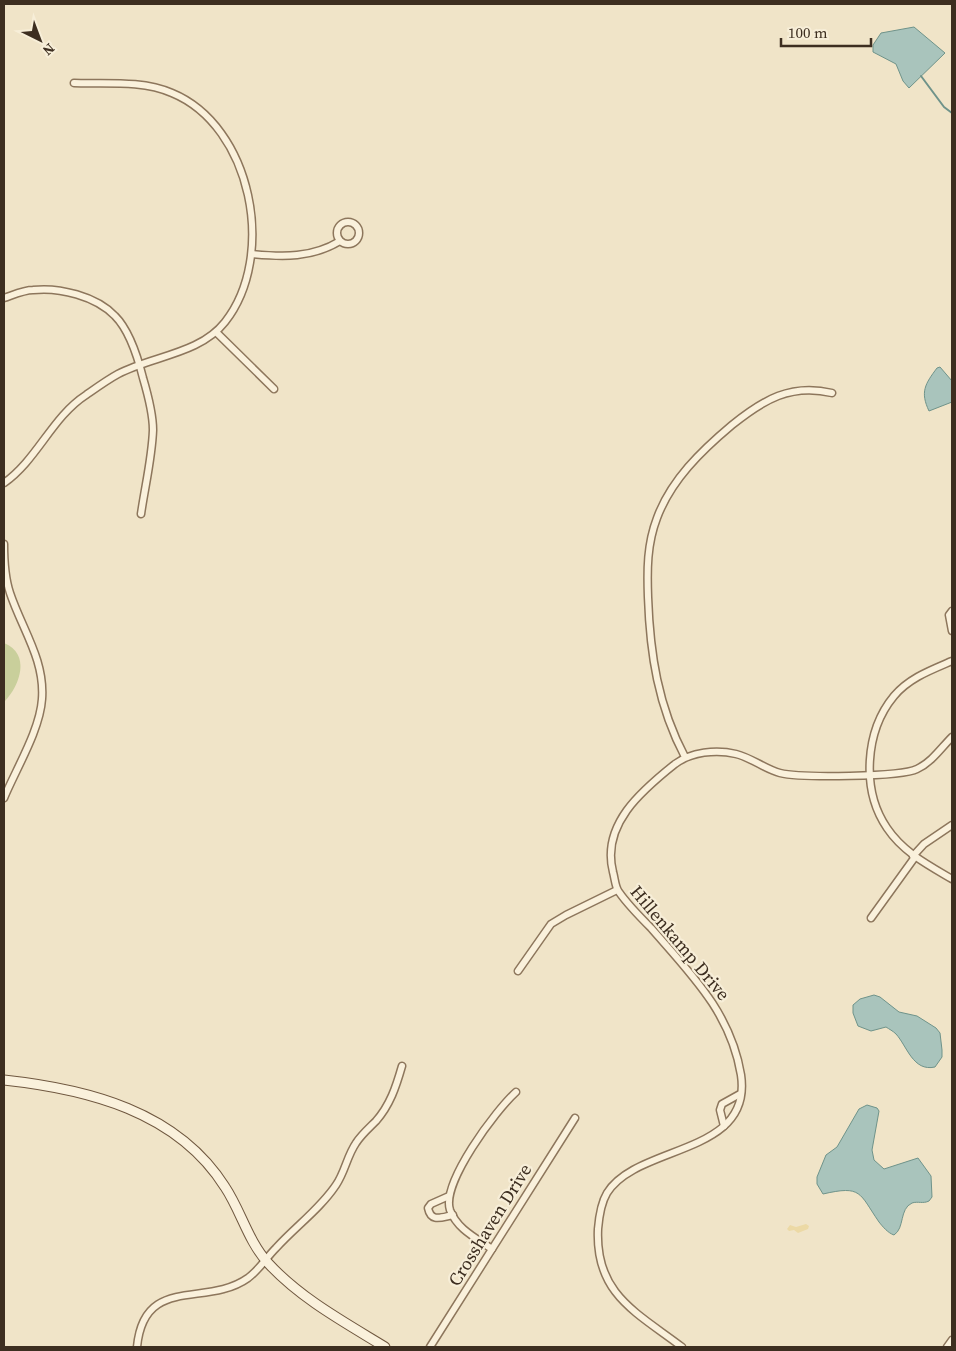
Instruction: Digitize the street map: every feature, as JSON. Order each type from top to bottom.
[{"type":"street","points":[[4,483],[21,469],[55,426],[83,396],[118,374],[197,343],[216,332],[241,297],[252,254],[251,218],[247,187],[228,144],[202,112],[171,92],[143,85],[74,83]]},
{"type":"street","points":[[252,254],[297,256],[309,254],[340,241]]},
{"type":"street","points":[[4,298],[32,290],[57,290],[99,304],[115,316],[128,335],[140,366],[150,401],[153,429],[141,514]]},
{"type":"street","points":[[216,332],[274,389]]},
{"type":"street","points":[[685,758],[670,729],[663,706],[654,672],[649,636],[649,548],[657,517],[684,471],[711,442],[743,416],[764,402],[787,393],[812,388],[832,392]]},
{"type":"street","points":[[4,544],[4,565],[10,592],[38,661],[42,700],[36,725],[4,798]]},
{"type":"street","points":[[952,611],[950,615],[952,630]]},
{"type":"street","points":[[952,661],[918,676],[894,696],[871,742],[870,774],[882,820],[888,830],[914,856],[952,879]]},
{"type":"street","name":"Hillenkamp Drive","points":[[682,1347],[619,1298],[609,1285],[600,1262],[599,1214],[607,1193],[618,1180],[633,1170],[700,1142],[724,1126],[735,1109],[742,1085],[737,1053],[729,1030],[714,1004],[617,890],[610,860],[613,836],[617,825],[634,800],[685,758],[717,751],[737,754],[771,770],[812,776],[909,773],[930,762],[952,737]]},
{"type":"street","points":[[871,918],[924,844],[952,825]]},
{"type":"street","points":[[518,971],[552,924],[573,911],[617,890]]},
{"type":"street","points":[[137,1347],[138,1336],[146,1315],[158,1303],[176,1297],[235,1285],[266,1262],[276,1248],[310,1217],[338,1183],[355,1145],[388,1104],[396,1089],[402,1066]]},
{"type":"street","points":[[4,1080],[36,1084],[108,1100],[157,1122],[182,1139],[193,1148],[225,1186],[253,1244],[266,1262],[318,1306],[385,1347]]},
{"type":"street","points":[[492,1249],[459,1226],[453,1215],[449,1196],[455,1176],[501,1105],[516,1092]]},
{"type":"street","points":[[724,1126],[720,1110],[722,1104],[740,1094]]},
{"type":"street","name":"Crosshaven Drive","points":[[430,1347],[575,1118]]},
{"type":"street","points":[[449,1196],[431,1204],[428,1208],[429,1215],[439,1219],[453,1215]]},
{"type":"street","points":[[946,1347],[952,1340]]},
{"type":"green space","points":[[4,643],[18,654],[20,662],[20,670],[15,687],[5,701]]},
{"type":"sand","points":[[806,1224],[809,1226],[808,1229],[798,1233],[787,1229],[790,1225],[796,1227]]},
{"type":"water","points":[[914,27],[945,53],[909,88],[903,81],[896,64],[873,52],[873,45],[881,33]]},
{"type":"water","points":[[940,367],[952,381],[952,402],[929,411],[925,399],[925,388],[937,368]]},
{"type":"water","points":[[874,995],[880,997],[899,1012],[917,1016],[936,1028],[940,1033],[942,1057],[935,1067],[927,1068],[916,1062],[896,1034],[886,1027],[871,1031],[858,1026],[853,1013],[853,1005],[860,999]]},
{"type":"water","points":[[867,1105],[877,1108],[879,1111],[872,1150],[874,1160],[884,1169],[918,1158],[931,1176],[932,1197],[927,1202],[914,1202],[908,1206],[903,1214],[900,1228],[894,1235],[882,1226],[863,1198],[858,1194],[845,1190],[823,1194],[817,1184],[817,1177],[826,1155],[837,1147],[859,1109]]},
{"type":"waterway","points":[[921,76],[944,107],[952,113]]}]
